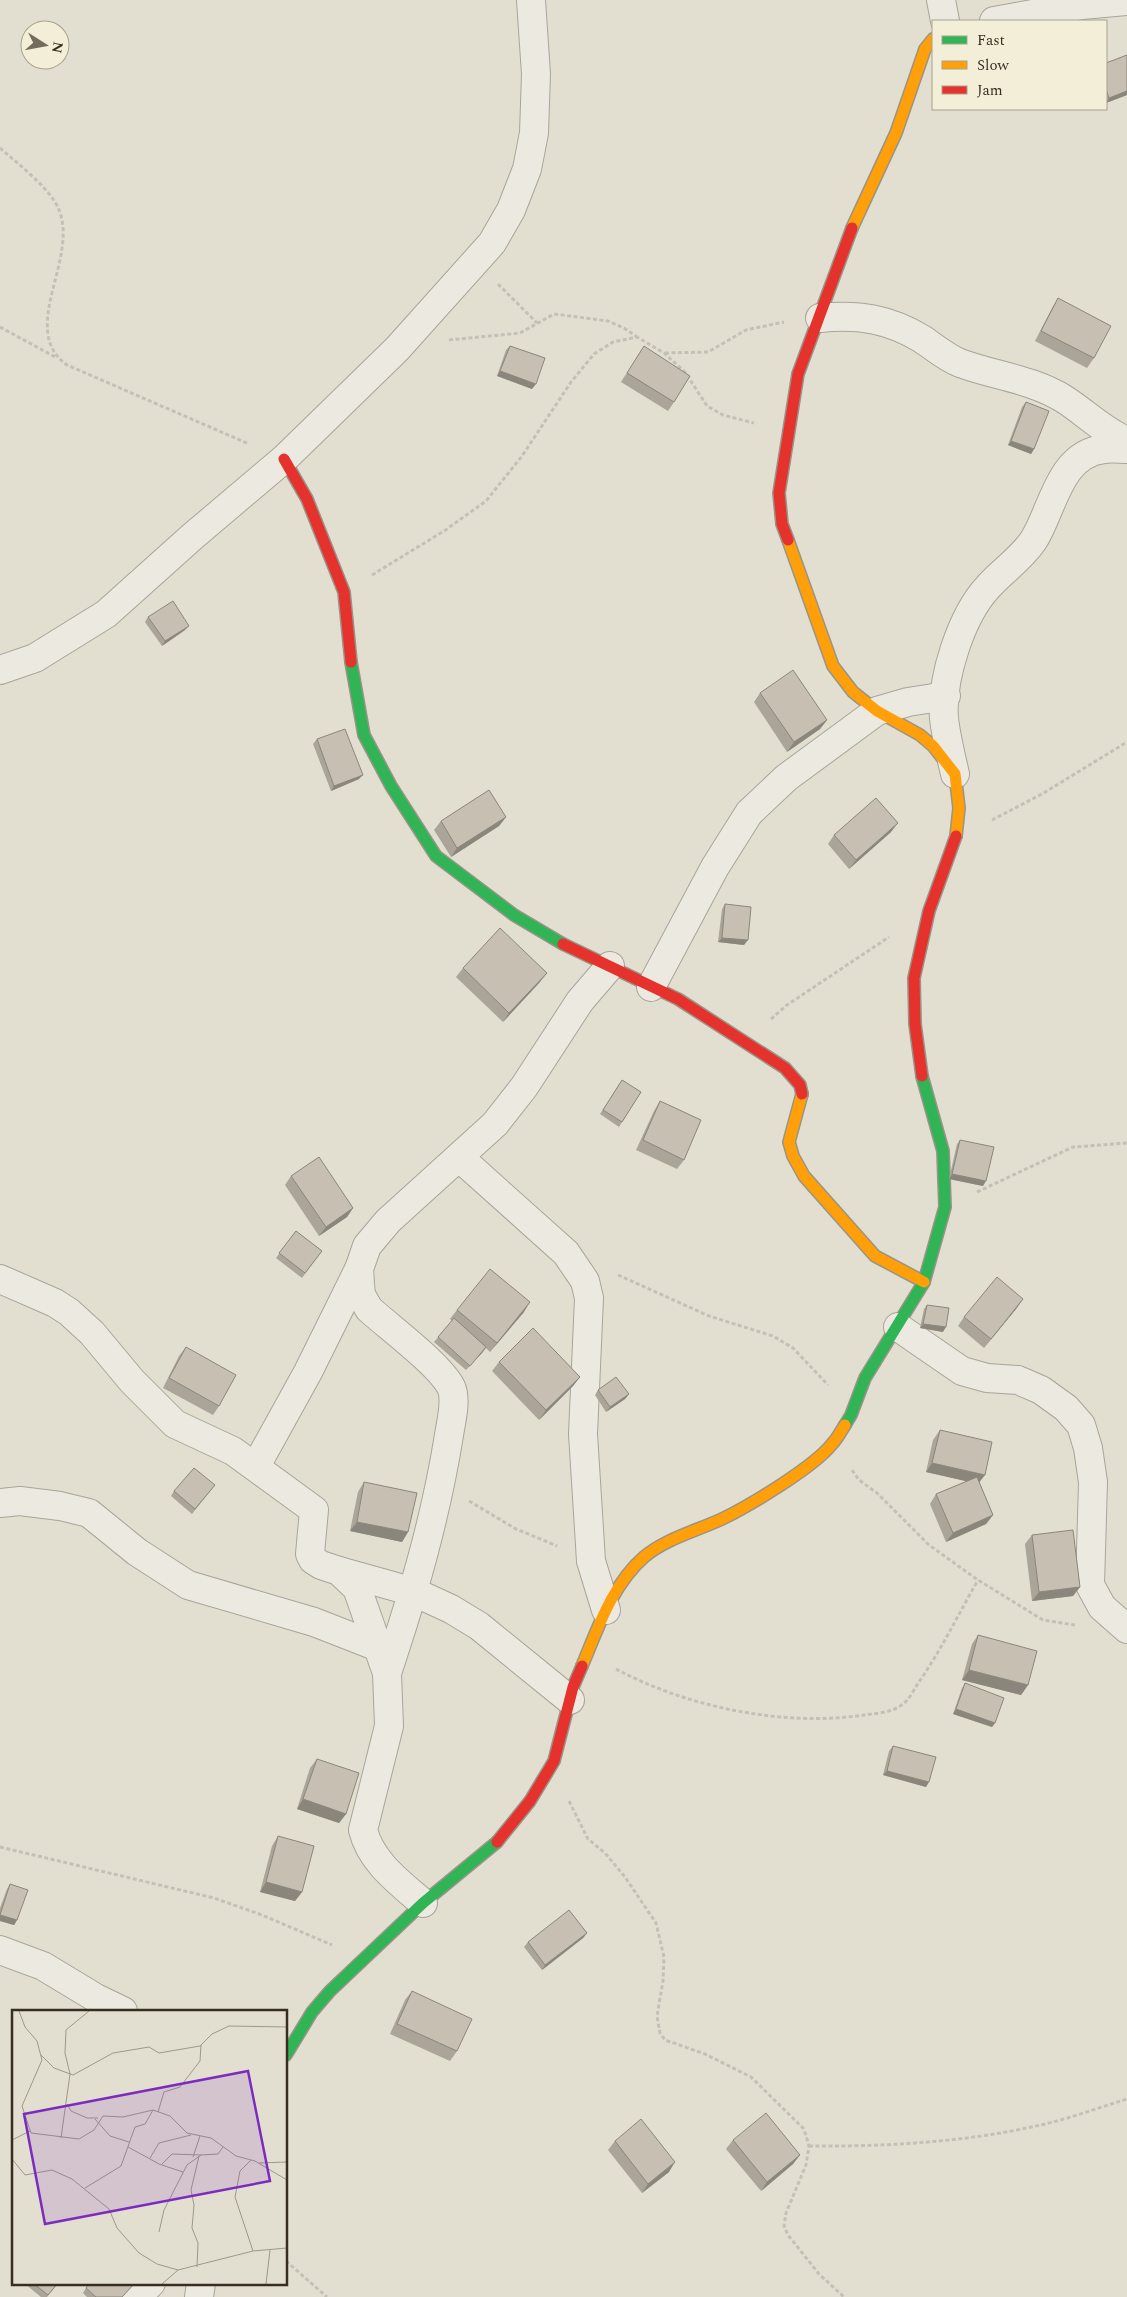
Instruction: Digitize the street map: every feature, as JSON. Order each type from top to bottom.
[{"type":"street","points":[[0,670],[35,658],[106,614],[193,536],[284,460],[397,349],[492,243],[511,210],[527,169],[534,133],[536,74],[531,0]]},
{"type":"street","points":[[941,0],[945,20]]},
{"type":"street","points":[[1000,20],[1082,5],[1127,1]]},
{"type":"street","points":[[932,40],[925,49],[896,133],[845,243],[820,318],[798,374],[787,430],[780,493],[782,524],[833,666],[854,692],[877,711],[920,735],[933,746],[955,774]]},
{"type":"street","points":[[820,318],[852,316],[888,321],[920,338],[958,362],[1032,384],[1064,399],[1103,429],[1127,441]]},
{"type":"street","points":[[288,2052],[312,2012],[330,1991],[423,1903],[492,1848],[530,1801],[554,1761],[570,1700],[587,1654],[606,1610],[625,1577],[644,1557],[662,1545],[724,1518],[801,1470],[832,1445],[851,1415],[865,1378],[924,1282],[945,1207],[942,1151],[923,1086],[915,1024],[914,978],[929,911],[958,831],[959,808],[955,774],[944,717],[949,664],[969,612],[986,588],[1033,542],[1055,490],[1071,468],[1087,455],[1103,449],[1127,449]]},
{"type":"street","points":[[284,460],[307,499],[344,592],[351,664],[364,735],[391,786],[436,856],[514,915],[567,946],[678,1000],[785,1068],[800,1085],[802,1093],[789,1142],[793,1156],[804,1176],[875,1256],[924,1282]]},
{"type":"street","points":[[651,987],[715,866],[749,813],[786,778],[877,711],[908,702],[946,696]]},
{"type":"street","points":[[256,1466],[308,1372],[360,1269],[367,1246],[388,1221],[460,1158],[509,1107],[580,1001],[610,966]]},
{"type":"street","points":[[460,1158],[566,1253],[584,1281],[589,1298],[583,1434],[591,1561],[606,1610]]},
{"type":"street","points":[[360,1269],[361,1295],[368,1309],[442,1374],[452,1389],[450,1422],[441,1484],[414,1592],[387,1673]]},
{"type":"street","points":[[0,1279],[55,1303],[69,1312],[92,1333],[132,1381],[175,1424],[233,1452],[256,1466],[288,1493],[314,1510],[310,1554],[313,1560],[321,1566],[414,1592],[451,1609],[479,1626],[570,1700]]},
{"type":"street","points":[[898,1326],[962,1371],[987,1378],[1018,1380],[1041,1390],[1066,1408],[1081,1425],[1088,1448],[1093,1482],[1090,1585],[1102,1607],[1127,1630]]},
{"type":"street","points":[[0,1503],[20,1501],[60,1506],[89,1513],[137,1552],[188,1585],[314,1622],[378,1647]]},
{"type":"street","points":[[339,1571],[356,1588],[387,1673],[389,1726],[363,1830],[372,1854],[390,1875],[423,1903]]},
{"type":"street","points":[[0,1950],[43,1966],[96,1998],[121,2010]]},
{"type":"street","points":[[137,2297],[150,2284]]},
{"type":"street","points":[[200,2297],[201,2284]]},
{"type":"path","points":[[0,148],[24,169],[55,202],[64,226],[64,246],[48,310],[49,340],[58,358]]},
{"type":"path","points":[[478,260],[496,282],[537,323]]},
{"type":"path","points":[[397,349],[457,339],[520,333],[554,314],[608,321],[624,328],[637,338],[664,353],[685,372],[707,406],[724,415],[787,430]]},
{"type":"path","points":[[664,353],[708,352],[738,333],[753,327],[820,318]]},
{"type":"path","points":[[0,327],[58,358],[67,365],[284,460]]},
{"type":"path","points":[[344,592],[444,531],[486,501],[522,456],[571,382],[594,354],[612,342],[637,338]]},
{"type":"path","points":[[958,831],[1006,814],[1127,742]]},
{"type":"path","points":[[744,1042],[787,1005],[929,911]]},
{"type":"path","points":[[945,1207],[1073,1147],[1127,1143]]},
{"type":"path","points":[[614,1273],[709,1316],[772,1336],[793,1348],[820,1374],[851,1415],[848,1456],[852,1470],[859,1480],[876,1493],[929,1545],[978,1580],[1043,1620],[1080,1626]]},
{"type":"path","points":[[441,1484],[516,1529],[591,1561]]},
{"type":"path","points":[[587,1654],[638,1681],[727,1708],[766,1716],[813,1719],[843,1718],[883,1712],[905,1703],[941,1651],[978,1580]]},
{"type":"path","points":[[554,1761],[572,1809],[588,1840],[605,1853],[625,1877],[656,1923],[664,1957],[663,1981],[657,2016],[660,2033],[665,2040],[705,2054],[751,2076],[804,2129],[809,2146],[806,2165],[786,2214],[784,2226],[788,2236],[819,2274],[844,2297]]},
{"type":"path","points":[[0,1847],[214,1898],[278,1921],[364,1960]]},
{"type":"path","points":[[809,2146],[860,2147],[954,2138],[1036,2126],[1127,2099]]},
{"type":"path","points":[[288,2263],[327,2297]]},
{"type":"building","points":[[1127,55],[1127,91],[1109,98],[1107,92],[1107,63]]},
{"type":"building","points":[[1058,298],[1111,326],[1094,358],[1041,331]]},
{"type":"building","points":[[510,346],[545,358],[536,384],[500,371]]},
{"type":"building","points":[[644,346],[690,376],[674,402],[627,373]]},
{"type":"building","points":[[1026,402],[1049,411],[1034,449],[1011,441]]},
{"type":"building","points":[[173,601],[189,626],[165,641],[148,617]]},
{"type":"building","points":[[793,670],[827,720],[794,742],[760,693]]},
{"type":"building","points":[[345,729],[363,775],[334,786],[317,739]]},
{"type":"building","points":[[489,790],[506,817],[457,848],[441,821]]},
{"type":"building","points":[[876,798],[898,823],[856,860],[834,835]]},
{"type":"building","points":[[725,904],[751,907],[748,940],[722,938]]},
{"type":"building","points":[[500,928],[547,973],[509,1013],[463,968]]},
{"type":"building","points":[[622,1080],[641,1092],[622,1122],[603,1110]]},
{"type":"building","points":[[660,1101],[701,1120],[684,1160],[643,1140]]},
{"type":"building","points":[[960,1140],[994,1147],[986,1181],[952,1174]]},
{"type":"building","points":[[319,1157],[353,1208],[326,1227],[291,1176]]},
{"type":"building","points":[[296,1231],[322,1251],[305,1273],[279,1253]]},
{"type":"building","points":[[490,1269],[530,1302],[497,1343],[457,1310]]},
{"type":"building","points":[[997,1277],[1023,1299],[991,1339],[964,1317]]},
{"type":"building","points":[[927,1305],[949,1308],[946,1327],[923,1324]]},
{"type":"building","points":[[454,1318],[486,1347],[470,1366],[438,1337]]},
{"type":"building","points":[[533,1328],[580,1377],[546,1410],[499,1362]]},
{"type":"building","points":[[186,1347],[236,1375],[219,1406],[169,1378]]},
{"type":"building","points":[[616,1377],[629,1394],[610,1407],[598,1390]]},
{"type":"building","points":[[940,1430],[992,1442],[985,1475],[932,1463]]},
{"type":"building","points":[[194,1468],[215,1485],[195,1509],[174,1491]]},
{"type":"building","points":[[977,1477],[993,1515],[953,1533],[936,1494]]},
{"type":"building","points":[[364,1482],[417,1493],[408,1532],[357,1522]]},
{"type":"building","points":[[1073,1530],[1080,1587],[1039,1592],[1032,1535]]},
{"type":"building","points":[[978,1635],[1037,1651],[1028,1685],[969,1670]]},
{"type":"building","points":[[965,1683],[1004,1698],[995,1723],[956,1709]]},
{"type":"building","points":[[893,1746],[936,1757],[929,1782],[887,1771]]},
{"type":"building","points":[[317,1759],[359,1773],[346,1814],[303,1799]]},
{"type":"building","points":[[278,1836],[314,1846],[302,1892],[266,1882]]},
{"type":"building","points":[[10,1884],[28,1890],[17,1920],[0,1915]]},
{"type":"building","points":[[569,1910],[587,1933],[545,1965],[528,1942]]},
{"type":"building","points":[[412,1991],[472,2019],[457,2051],[397,2024]]},
{"type":"building","points":[[766,2113],[800,2155],[767,2182],[733,2140]]},
{"type":"building","points":[[641,2119],[675,2162],[648,2184],[615,2141]]},
{"type":"building","points":[[34,2284],[57,2284],[48,2295]]},
{"type":"building","points":[[89,2284],[134,2284],[122,2297],[96,2297],[86,2288]]},
{"type":"traffic: fast","points":[[351,662],[364,735],[391,786],[436,856],[514,915],[563,944]]},
{"type":"traffic: fast","points":[[845,1425],[851,1415],[865,1378],[924,1282],[945,1207],[943,1151],[922,1076]]},
{"type":"traffic: fast","points":[[288,2052],[312,2012],[330,1991],[423,1903],[497,1842]]},
{"type":"traffic: slow","points":[[852,228],[896,133],[925,49],[932,40]]},
{"type":"traffic: slow","points":[[788,540],[833,666],[853,692],[877,711],[920,735],[933,746],[955,774],[959,808],[956,836]]},
{"type":"traffic: slow","points":[[802,1094],[789,1142],[793,1156],[804,1176],[875,1256],[924,1282]]},
{"type":"traffic: slow","points":[[582,1666],[607,1608],[623,1580],[644,1557],[661,1545],[734,1513],[764,1496],[811,1464],[836,1440],[845,1425]]},
{"type":"traffic: jam","points":[[788,540],[782,524],[779,493],[798,374],[852,228]]},
{"type":"traffic: jam","points":[[284,459],[307,499],[344,592],[351,662]]},
{"type":"traffic: jam","points":[[922,1076],[915,1024],[914,978],[929,911],[956,836]]},
{"type":"traffic: jam","points":[[563,944],[678,999],[785,1068],[800,1085],[802,1094]]},
{"type":"traffic: jam","points":[[497,1842],[530,1801],[554,1761],[573,1687],[582,1666]]}]
